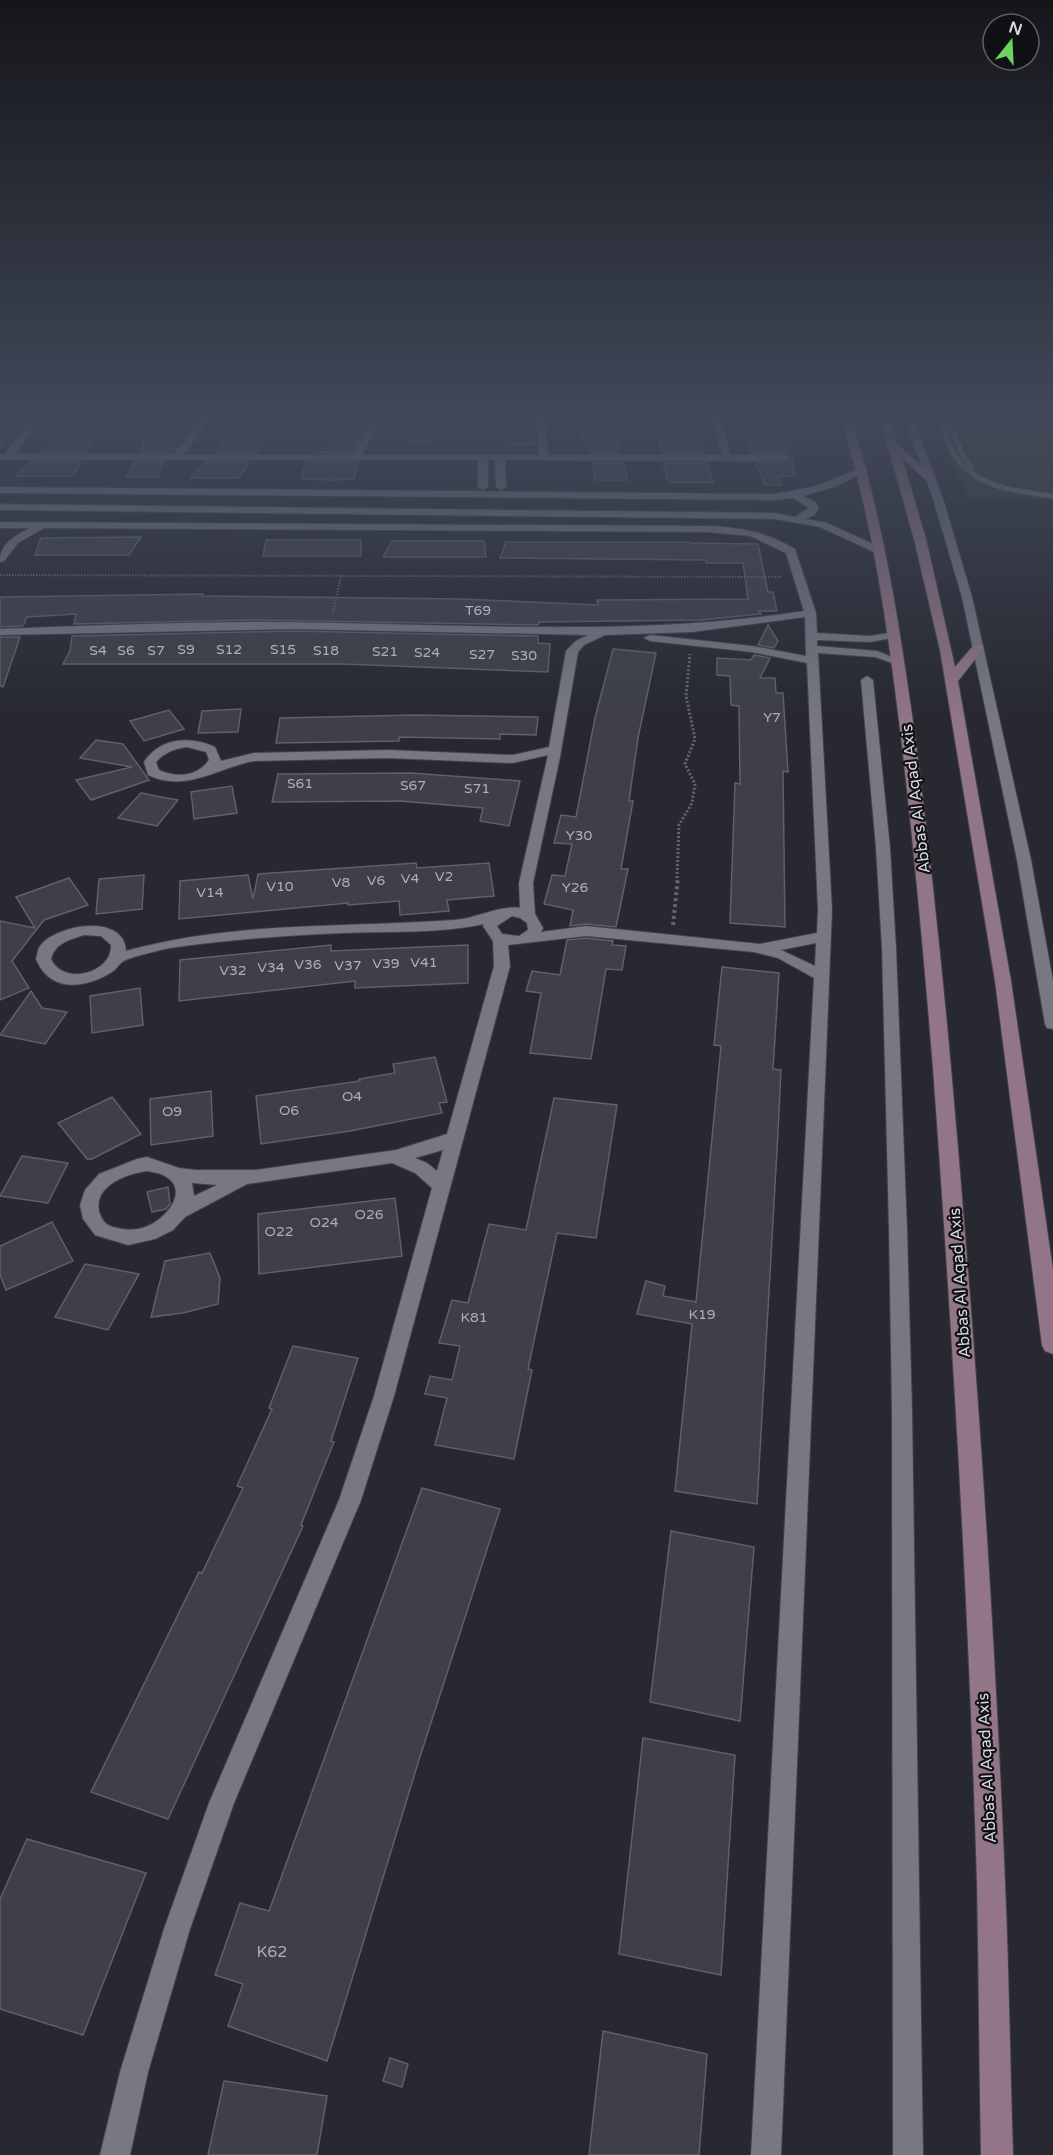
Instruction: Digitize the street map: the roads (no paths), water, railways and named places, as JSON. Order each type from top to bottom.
[{"type":"main road","name":"Abbas Al Aqad Axis","points":[[873,519],[894,635],[918,803],[957,1240],[990,1843],[998,2155]]},
{"type":"main road","points":[[914,519],[951,681],[1003,981],[1053,1345]]},
{"type":"main road","points":[[951,681],[978,648]]},
{"type":"street","points":[[793,519],[839,531],[880,551]]},
{"type":"street","points":[[944,519],[967,597],[1024,860],[1053,1024]]},
{"type":"street","points":[[0,525],[741,530],[771,538],[791,551],[810,613],[825,910],[766,2155]]},
{"type":"street","points":[[0,525],[14,541]]},
{"type":"street","points":[[0,559],[14,541],[43,525]]},
{"type":"street","points":[[0,633],[177,625],[330,626],[606,633],[737,624],[810,613]]},
{"type":"street","points":[[547,632],[565,642],[572,651]]},
{"type":"street","points":[[502,966],[536,928],[529,916],[526,883],[555,750],[572,651],[587,639],[606,633],[752,649],[812,649],[877,654],[898,662]]},
{"type":"street","points":[[812,649],[894,635]]},
{"type":"street","points":[[867,680],[883,848],[889,948],[897,1206],[902,1447],[908,2155]]},
{"type":"street","points":[[254,757],[197,744],[177,744],[159,751],[150,762],[153,772],[168,779],[189,778],[232,761],[254,757],[397,754],[513,759],[555,750]]},
{"type":"street","points":[[207,771],[215,760],[215,755],[209,748]]},
{"type":"street","points":[[513,759],[550,775]]},
{"type":"street","points":[[115,2155],[134,2072],[177,1929],[222,1803],[350,1500],[384,1396],[502,966],[498,938],[490,926],[526,883]]},
{"type":"street","points":[[117,958],[167,944],[283,932],[456,926],[514,912],[586,931],[672,937],[754,947],[790,944],[824,936]]},
{"type":"street","points":[[456,926],[512,941],[586,931]]},
{"type":"street","points":[[113,937],[120,950],[117,958],[103,972],[79,979],[56,977],[43,966],[42,959],[45,951],[60,937],[71,933],[94,930],[113,937],[167,944]]},
{"type":"street","points":[[754,947],[797,962],[822,976]]},
{"type":"street","points":[[176,1174],[186,1188],[186,1200],[181,1211],[159,1230],[129,1238],[102,1231],[93,1222],[89,1212],[90,1200],[96,1189],[118,1171],[147,1164],[161,1166],[176,1174],[211,1179],[246,1179],[393,1157],[426,1150],[455,1138]]},
{"type":"street","points":[[393,1157],[421,1168],[442,1185]]},
{"type":"street","points":[[181,1211],[246,1179]]}]
